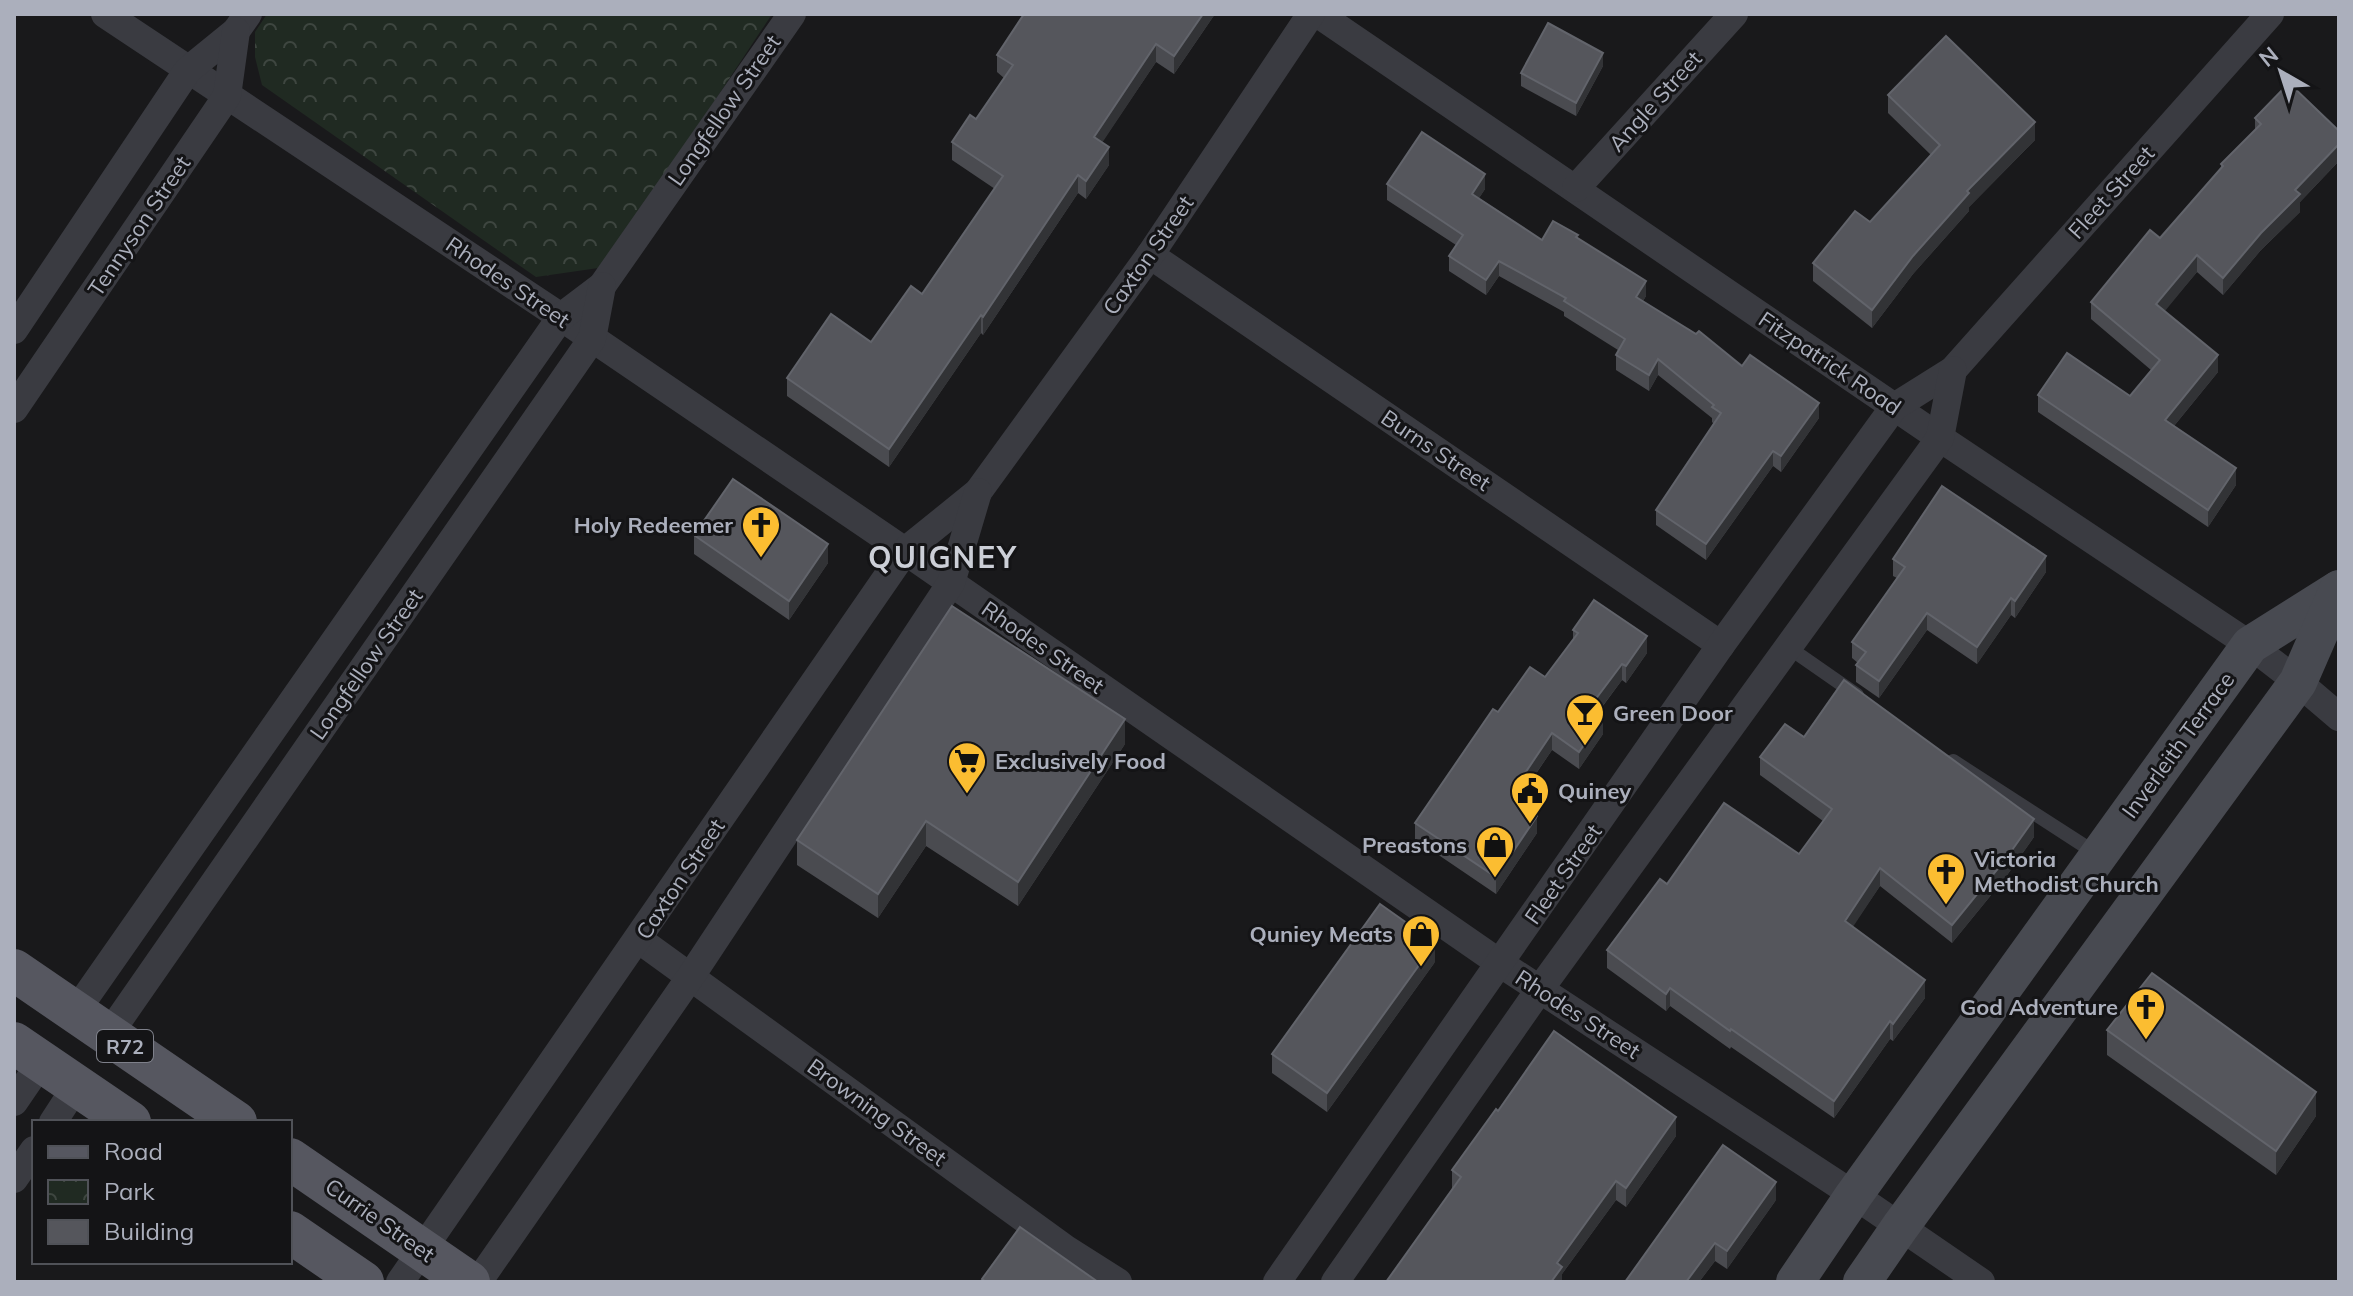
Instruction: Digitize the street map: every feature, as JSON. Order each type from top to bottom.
[{"type":"main road","name":"R72","points":[[14,970],[233,1120]]},
{"type":"main road","name":"R72","points":[[28,1052],[127,1120]]},
{"type":"main road","name":"Currie Street","points":[[292,1161],[411,1266],[469,1282]]},
{"type":"main road","points":[[292,1233],[363,1282]]},
{"type":"street","name":"Rhodes Street","points":[[105,14],[561,317],[905,551],[1501,964],[1981,1282]]},
{"type":"street","name":"Longfellow Street","points":[[92,1023],[561,317],[602,286],[792,14]]},
{"type":"street","name":"Caxton Street","points":[[411,1266],[905,551],[978,492],[1150,255],[1311,14]]},
{"type":"street","name":"Fitzpatrick Road","points":[[1318,14],[1894,407],[2250,645],[2339,717]]},
{"type":"street","name":"Angle Street","points":[[1576,188],[1734,14]]},
{"type":"street","name":"Fleet Street","points":[[1277,1282],[1721,645],[1894,407],[1953,370],[2270,14]]},
{"type":"street","name":"Tennyson Street","points":[[14,330],[188,70],[242,22]]},
{"type":"street","name":"Tennyson Street","points":[[14,409],[227,96],[242,22]]},
{"type":"street","name":"Burns Street","points":[[1150,255],[1721,645]]},
{"type":"street","name":"Longfellow Street","points":[[92,1023],[592,339],[602,286]]},
{"type":"street","points":[[1335,1282],[1540,989],[1940,438],[1953,370]]},
{"type":"street","name":"Caxton Street","points":[[478,1282],[691,976],[951,583],[978,492]]},
{"type":"street","name":"Inverleith Terrace","points":[[1795,1282],[1854,1195],[2250,645],[2338,590]]},
{"type":"street","name":"Inverleith Terrace","points":[[1862,1282],[2298,682],[2338,590]]},
{"type":"street","name":"Browning Street","points":[[638,939],[1066,1249],[1118,1282]]},
{"type":"street","points":[[14,1102],[28,1052]]},
{"type":"street","points":[[54,1120],[77,1085]]},
{"type":"street","points":[[14,1179],[32,1153]]},
{"type":"lane","points":[[1788,647],[1866,701]]},
{"type":"lane","points":[[1944,755],[2098,855]]},
{"type":"green space","points":[[267,14],[772,14],[605,267],[536,277],[262,85],[255,57],[255,32]]},
{"type":"building","points":[[1024,14],[1203,14],[1174,56],[1156,44],[1094,137],[1109,147],[1086,181],[1078,175],[983,317],[981,315],[889,449],[787,378],[831,314],[871,342],[911,286],[922,294],[1003,176],[952,142],[970,115],[976,119],[1013,65],[997,55]]},
{"type":"building","points":[[1548,23],[1603,53],[1576,103],[1521,73]]},
{"type":"building","points":[[1946,36],[2035,122],[1967,191],[1969,193],[1913,256],[1872,310],[1813,263],[1855,211],[1870,222],[1940,145],[1888,95]]},
{"type":"building","points":[[2289,83],[2339,131],[2339,144],[2295,190],[2300,194],[2223,278],[2197,255],[2156,304],[2218,355],[2165,420],[2236,468],[2208,510],[2038,395],[2067,353],[2130,396],[2160,360],[2091,302],[2150,230],[2160,238],[2223,166],[2221,164],[2261,124],[2255,118]]},
{"type":"building","points":[[1422,132],[1485,174],[1472,194],[1542,240],[1553,221],[1578,235],[1576,237],[1646,281],[1636,297],[1696,334],[1699,331],[1742,366],[1750,355],[1819,403],[1781,456],[1773,451],[1706,544],[1656,510],[1721,413],[1658,359],[1649,375],[1616,355],[1625,339],[1564,301],[1566,298],[1499,261],[1486,280],[1449,256],[1463,235],[1387,184]]},
{"type":"building","name":"Holy Redeemer","points":[[733,479],[828,544],[789,601],[694,535]]},
{"type":"building","points":[[1942,486],[2046,556],[2015,601],[2011,598],[1977,647],[1927,613],[1879,681],[1856,665],[1866,652],[1852,642],[1905,567],[1893,559]]},
{"type":"building","points":[[1594,600],[1647,636],[1626,666],[1622,664],[1589,708],[1603,717],[1579,752],[1552,733],[1515,788],[1537,802],[1537,816],[1496,877],[1415,823],[1493,709],[1498,712],[1530,667],[1545,677],[1578,633],[1573,630]]},
{"type":"building","name":"Exclusively Food","points":[[952,606],[1125,719],[1018,882],[926,821],[878,894],[797,840]]},
{"type":"building","points":[[1844,680],[2034,819],[1952,925],[1880,868],[1845,921],[1925,980],[1893,1024],[1890,1021],[1834,1101],[1670,988],[1666,994],[1607,950],[1660,879],[1667,884],[1724,803],[1799,854],[1832,809],[1760,757],[1785,724],[1804,737]]},
{"type":"building","points":[[1380,904],[1435,943],[1327,1093],[1272,1054]]},
{"type":"building","points":[[2152,973],[2316,1092],[2276,1151],[2107,1030]]},
{"type":"building","points":[[1554,1031],[1676,1117],[1626,1188],[1616,1181],[1557,1263],[1562,1267],[1551,1282],[1386,1282],[1461,1177],[1452,1170]]},
{"type":"building","points":[[1723,1145],[1776,1182],[1727,1251],[1715,1243],[1686,1282],[1625,1282]]},
{"type":"building","points":[[1020,1227],[1098,1282],[986,1282],[982,1279]]},
{"type":"place","name":"Holy Redeemer","points":[[761,559]]},
{"type":"place","name":"Green Door","points":[[1585,747]]},
{"type":"place","name":"Exclusively Food","points":[[967,795]]},
{"type":"place","name":"Quiney","points":[[1530,825]]},
{"type":"place","name":"Preastons","points":[[1495,879]]},
{"type":"place","name":"Victoria Methodist Church","points":[[1946,906]]},
{"type":"place","name":"Quniey Meats","points":[[1421,968]]},
{"type":"place","name":"God Adventure","points":[[2146,1041]]},
{"type":"district","name":"QUIGNEY","points":[[943,557]]}]
